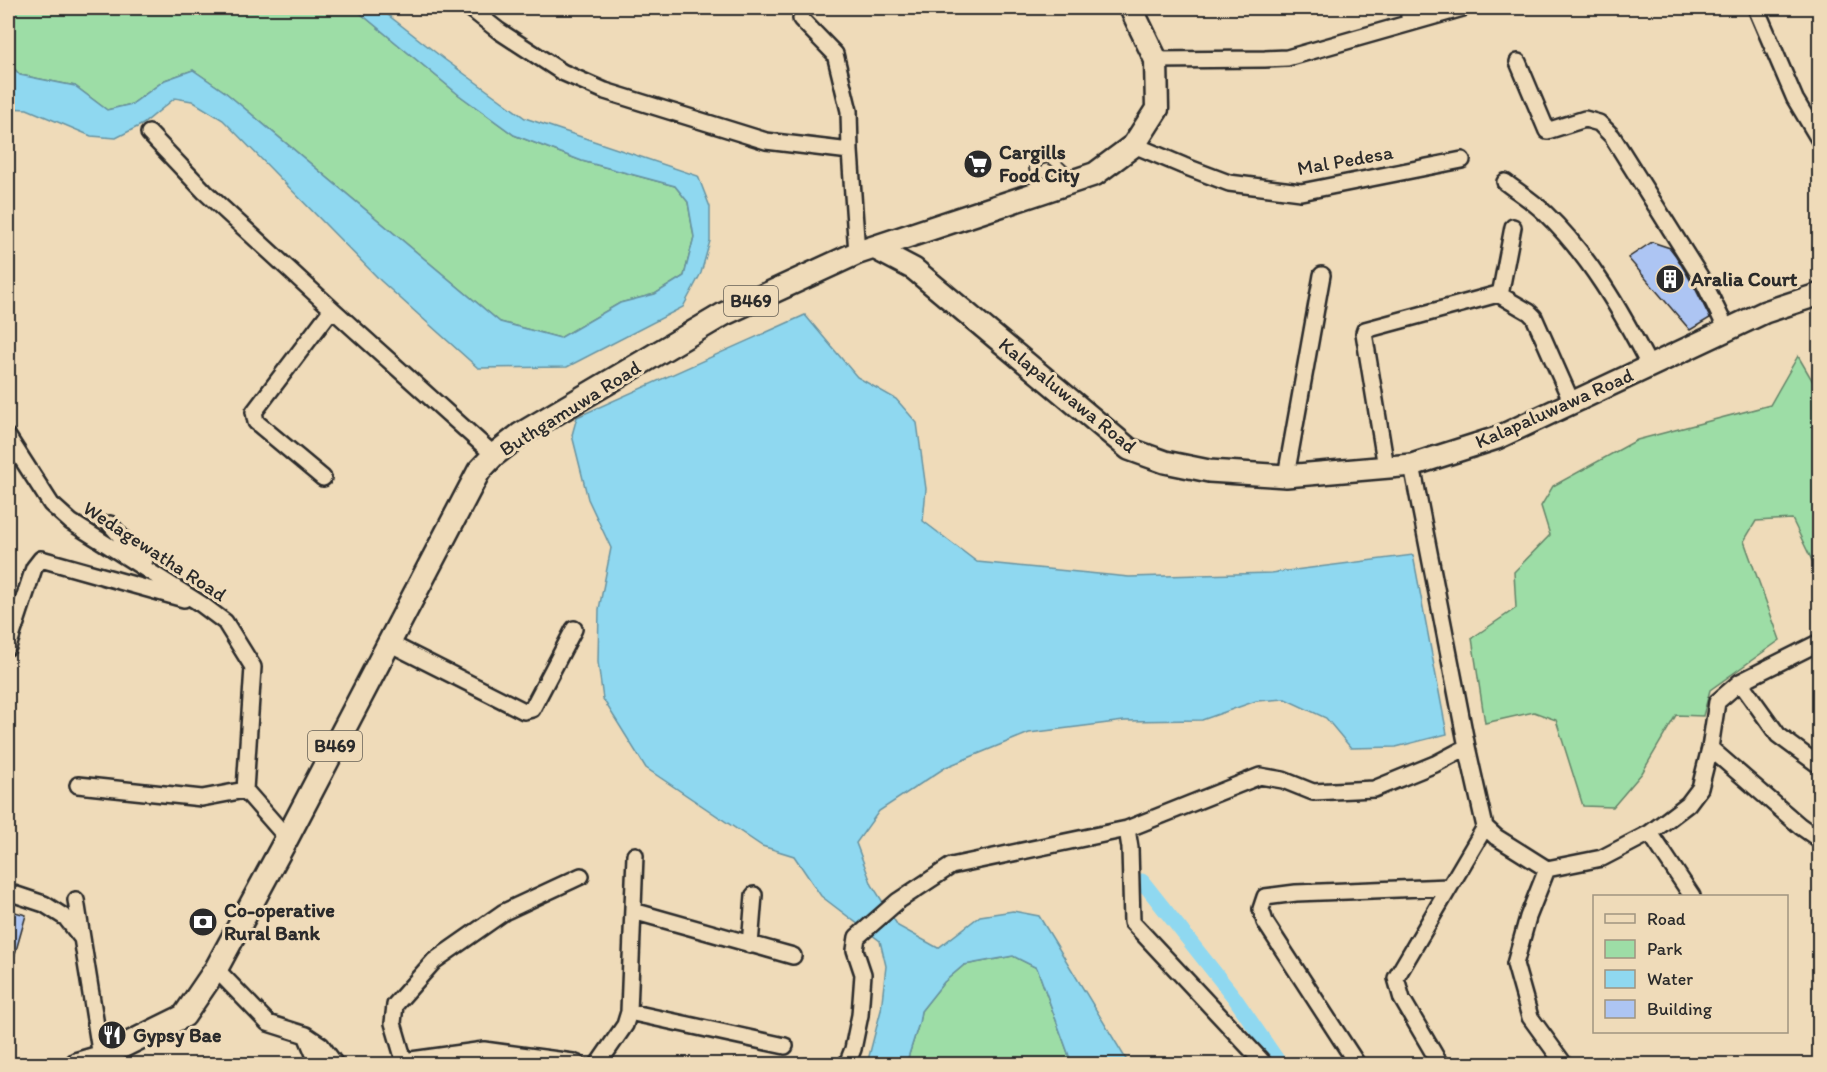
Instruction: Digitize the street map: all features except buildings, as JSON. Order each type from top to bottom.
[{"type":"main road","name":"Buthgamuwa Road","points":[[76,1065],[101,1057],[184,1017],[216,969],[287,838],[479,471],[494,455],[521,434],[724,314],[866,250],[1095,174],[1134,145],[1157,109],[1156,60],[1131,8]]},
{"type":"street","points":[[470,8],[499,31],[562,72],[605,91],[766,141],[850,151]]},
{"type":"street","points":[[1409,8],[1409,23]]},
{"type":"street","points":[[1156,60],[1287,58],[1463,8]]},
{"type":"street","points":[[1756,8],[1795,99],[1820,141]]},
{"type":"street","points":[[801,19],[835,54],[849,111],[850,151],[866,250]]},
{"type":"street","points":[[1518,62],[1547,131],[1585,119],[1599,123],[1612,136],[1703,281],[1727,330]]},
{"type":"street","points":[[150,133],[205,192],[494,455]]},
{"type":"street","name":"Mal Pedesa","points":[[1134,145],[1229,183],[1301,192],[1462,160]]},
{"type":"street","points":[[1504,182],[1544,211],[1571,241],[1599,278],[1649,365]]},
{"type":"street","points":[[1386,467],[1365,330],[1498,294],[1501,290],[1513,227]]},
{"type":"street","points":[[914,269],[916,232]]},
{"type":"street","name":"Kalapaluwawa Road","points":[[866,250],[914,269],[1129,449],[1165,462],[1209,471],[1286,476],[1412,465],[1497,438],[1765,312],[1820,294]]},
{"type":"street","points":[[1286,476],[1322,275]]},
{"type":"street","points":[[1498,294],[1534,317],[1572,403]]},
{"type":"street","points":[[323,478],[256,422],[254,412],[332,309]]},
{"type":"street","name":"Wedagewatha Road","points":[[8,437],[51,504],[71,522],[201,604],[225,622],[253,667],[245,790]]},
{"type":"street","points":[[1412,465],[1467,747],[1485,827],[1496,837],[1547,869],[1602,858],[1650,833],[1688,804],[1700,788],[1710,748],[1717,702],[1740,682],[1820,642]]},
{"type":"street","points":[[110,524],[136,554],[194,595],[201,604]]},
{"type":"street","points":[[8,647],[34,568],[41,559],[201,604]]},
{"type":"street","points":[[389,643],[524,711],[532,709],[574,629]]},
{"type":"street","points":[[1740,682],[1778,735],[1820,765]]},
{"type":"street","points":[[847,1065],[860,1016],[863,974],[855,950],[857,937],[898,901],[951,866],[1127,829],[1260,776],[1283,780],[1313,792],[1374,789],[1435,764],[1467,747]]},
{"type":"street","points":[[1710,748],[1800,826],[1820,840]]},
{"type":"street","points":[[78,785],[202,798],[245,790],[287,838]]},
{"type":"street","points":[[1440,1065],[1402,999],[1396,978],[1485,827]]},
{"type":"street","points":[[1127,829],[1130,848],[1132,922],[1264,1065]]},
{"type":"street","points":[[1650,833],[1691,895]]},
{"type":"street","points":[[598,1065],[625,1025],[629,1012],[635,855]]},
{"type":"street","points":[[1547,869],[1528,917],[1515,964],[1530,1017],[1564,1065]]},
{"type":"street","points":[[578,1065],[573,1062],[484,1050],[404,1063],[393,1023],[395,1005],[434,961],[504,912],[581,876]]},
{"type":"street","points":[[1357,1065],[1265,922],[1261,909],[1264,897],[1296,893],[1449,887]]},
{"type":"street","points":[[8,892],[44,904],[66,918],[83,940]]},
{"type":"street","points":[[750,945],[754,895]]},
{"type":"street","points":[[76,900],[101,1057]]},
{"type":"street","points":[[633,911],[793,956]]},
{"type":"street","points":[[216,969],[268,1023],[306,1035],[321,1045],[335,1065]]},
{"type":"street","points":[[629,1012],[785,1046]]},
{"type":"street","points":[[306,1035],[318,1065]]},
{"type":"lane","points":[[1038,192],[1034,168],[1039,160],[1048,158],[1054,161],[1074,180]]},
{"type":"green space","points":[[8,8],[354,8],[459,95],[514,135],[582,161],[675,186],[688,202],[694,237],[684,276],[655,294],[620,303],[560,338],[500,322],[225,92],[193,70],[165,80],[132,104],[107,110],[75,86],[20,75],[8,62]]},
{"type":"green space","points":[[1798,356],[1819,392],[1819,575],[1792,519],[1756,521],[1744,541],[1780,640],[1710,690],[1703,716],[1676,715],[1642,773],[1613,807],[1583,806],[1556,720],[1534,712],[1485,723],[1472,638],[1516,608],[1514,572],[1550,535],[1541,506],[1553,486],[1637,440],[1770,405]]},
{"type":"green space","points":[[1013,956],[1037,968],[1072,1064],[906,1064],[921,1011],[944,982],[964,965]]},
{"type":"water","points":[[354,8],[379,8],[525,118],[698,176],[710,207],[710,241],[701,273],[683,307],[567,367],[478,368],[381,281],[223,120],[192,101],[175,98],[143,124],[116,138],[91,136],[27,109],[8,108],[8,62],[20,75],[75,86],[107,110],[132,104],[165,80],[193,70],[225,92],[500,322],[560,338],[620,303],[655,294],[684,276],[694,237],[688,202],[675,186],[582,161],[514,135],[459,95]]},
{"type":"water","points":[[805,315],[857,377],[896,399],[917,423],[926,489],[923,521],[977,562],[1129,577],[1271,573],[1413,555],[1447,734],[1396,747],[1351,748],[1326,718],[1285,699],[1256,701],[1202,720],[1124,721],[1029,733],[946,767],[879,811],[856,843],[872,885],[898,926],[938,948],[980,916],[1013,911],[1039,916],[1129,1064],[1072,1064],[1037,968],[1013,956],[964,965],[944,982],[921,1011],[906,1064],[867,1064],[881,1010],[886,966],[880,941],[821,896],[794,856],[762,846],[646,768],[603,699],[598,662],[599,609],[611,548],[588,499],[572,435],[577,417]]},
{"type":"waterway","points":[[1142,881],[1234,997],[1280,1064]]},
{"type":"place","name":"Cargills Food City","points":[[978,164]]},
{"type":"place","name":"Aralia Court","points":[[1670,279]]},
{"type":"place","name":"Co-operative Rural Bank","points":[[203,922]]},
{"type":"place","name":"Gypsy Bae","points":[[112,1035]]}]
